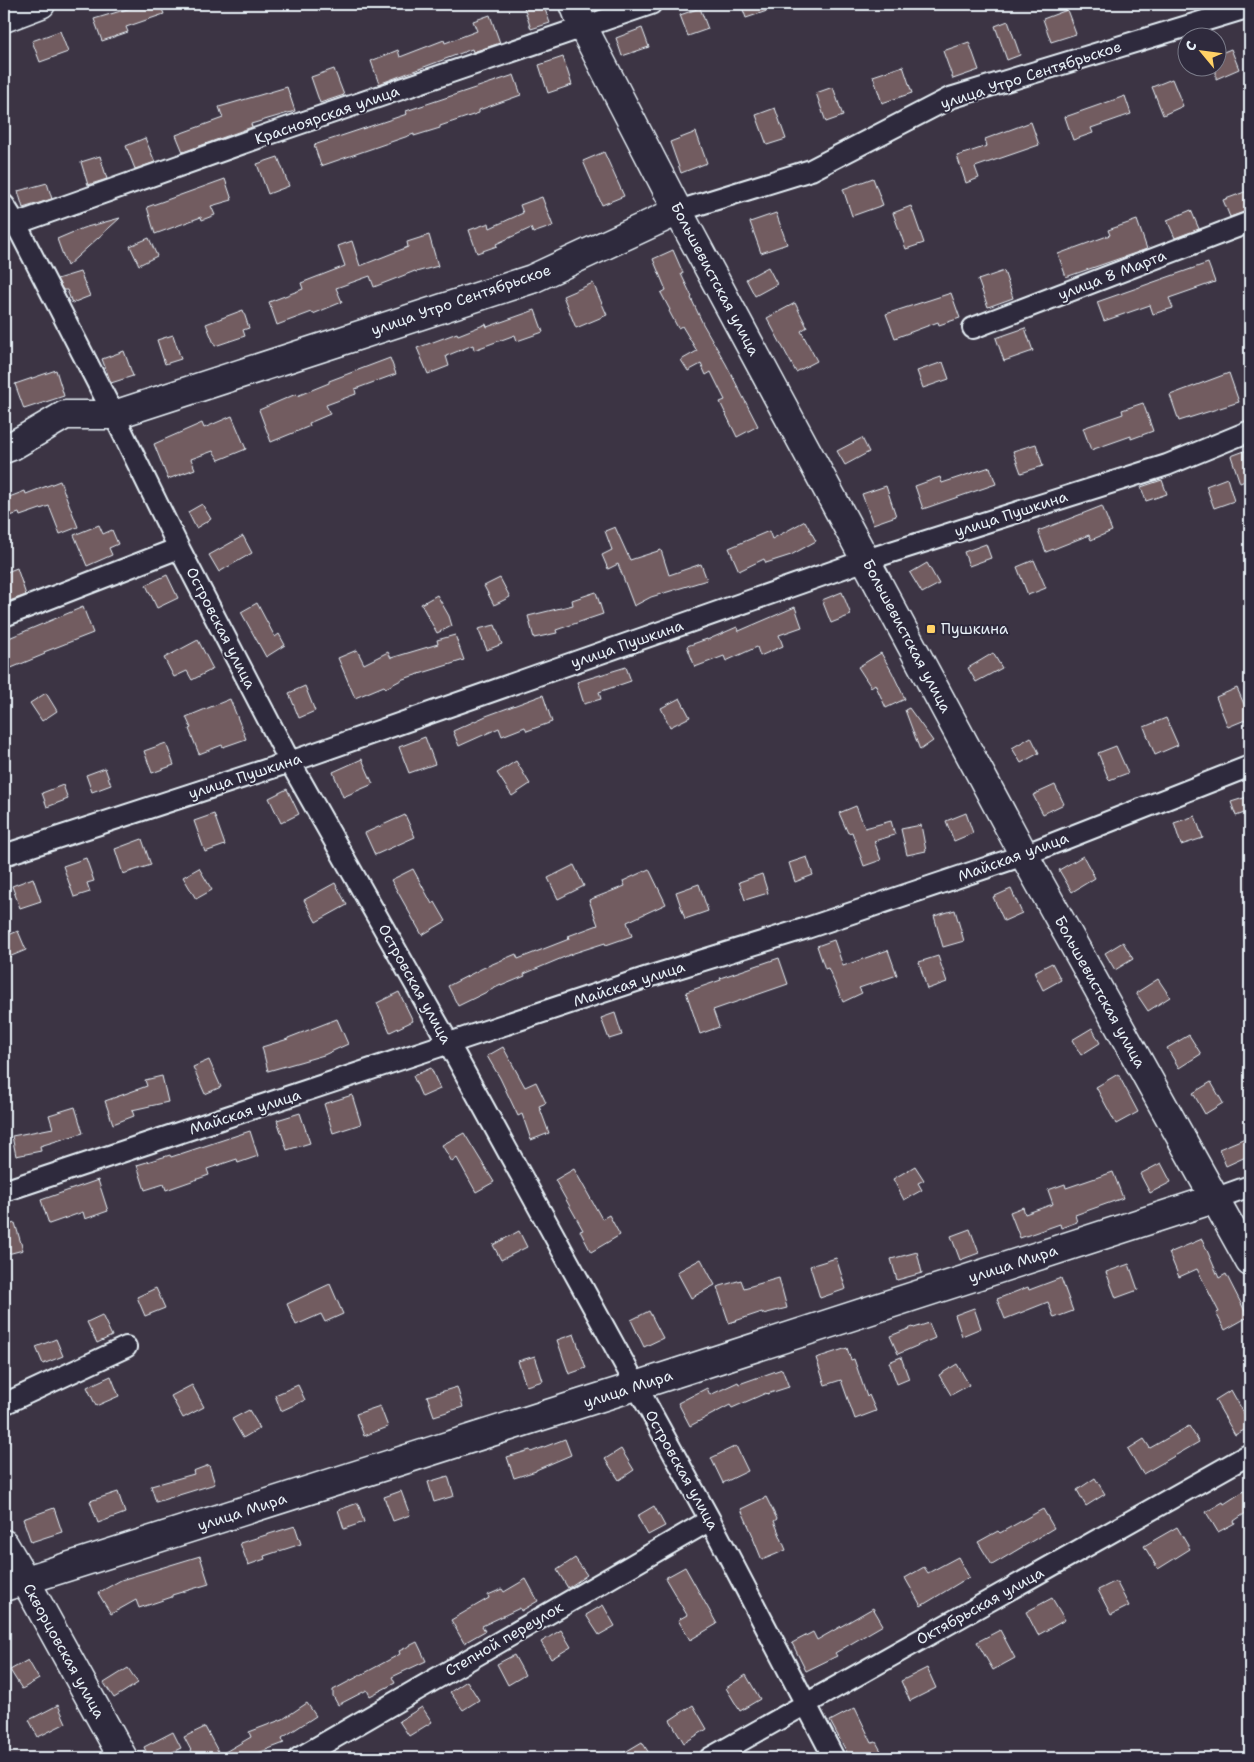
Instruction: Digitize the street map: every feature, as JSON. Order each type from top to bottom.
[{"type":"street","points":[[4,18],[42,4]]},
{"type":"street","name":"Красноярская улица","points":[[10,226],[269,134],[579,16],[651,4]]},
{"type":"street","name":"улица Утро Сентябрьское","points":[[4,448],[12,446],[65,415],[114,415],[532,279],[678,211],[811,170],[950,98],[1250,7]]},
{"type":"street","name":"Большевистская улица","points":[[579,16],[678,211],[1024,855],[1250,1262]]},
{"type":"street","name":"Островская улица","points":[[4,205],[10,226],[114,415],[179,548],[290,762],[448,1044],[710,1520],[804,1704],[834,1758]]},
{"type":"street","name":"улица 8 Марта","points":[[973,328],[1250,222]]},
{"type":"street","name":"улица Пушкина","points":[[4,855],[290,762],[866,560],[1167,465],[1250,431]]},
{"type":"street","points":[[4,616],[179,548]]},
{"type":"street","name":"Майская улица","points":[[4,1191],[1024,855],[1250,766]]},
{"type":"street","name":"улица Мира","points":[[15,1584],[636,1386],[1250,1186]]},
{"type":"street","points":[[4,1404],[126,1347]]},
{"type":"street","name":"Октябрьская улица","points":[[710,1758],[1250,1454]]},
{"type":"street","name":"Степной переулок","points":[[299,1758],[710,1520]]},
{"type":"street","name":"Скворцовская улица","points":[[4,1544],[15,1584],[123,1758]]},
{"type":"building","points":[[144,4],[160,4],[164,14],[126,27],[128,32],[102,41],[94,19]]},
{"type":"building","points":[[523,4],[543,4],[550,23],[531,29]]},
{"type":"building","points":[[741,4],[781,4],[782,6],[746,18]]},
{"type":"building","points":[[700,8],[708,29],[688,36],[680,15]]},
{"type":"building","points":[[1067,10],[1076,34],[1051,42],[1043,19]]},
{"type":"building","points":[[490,15],[500,43],[473,52],[472,49],[379,84],[371,61],[398,50],[400,57],[444,40],[445,43],[477,31],[473,21]]},
{"type":"building","points":[[1008,21],[1020,55],[1007,60],[995,26]]},
{"type":"building","points":[[642,28],[649,47],[622,56],[616,38]]},
{"type":"building","points":[[60,31],[68,52],[40,62],[32,41]]},
{"type":"building","points":[[969,42],[979,70],[953,79],[943,51]]},
{"type":"building","points":[[1231,49],[1239,69],[1226,75],[1226,51]]},
{"type":"building","points":[[563,57],[572,85],[548,93],[539,65]]},
{"type":"building","points":[[903,66],[912,93],[882,103],[873,76]]},
{"type":"building","points":[[334,69],[344,95],[320,103],[311,77]]},
{"type":"building","points":[[514,75],[521,95],[479,110],[479,113],[440,126],[440,128],[414,136],[414,134],[321,166],[314,145],[407,114],[406,111]]},
{"type":"building","points":[[1172,79],[1183,106],[1163,115],[1152,87]]},
{"type":"building","points":[[287,87],[295,111],[251,124],[252,127],[183,152],[176,135],[223,118],[219,107]]},
{"type":"building","points":[[833,87],[843,116],[826,122],[816,93]]},
{"type":"building","points":[[1125,96],[1131,114],[1091,128],[1093,133],[1073,140],[1065,117]]},
{"type":"building","points":[[775,108],[786,139],[767,145],[756,115]]},
{"type":"building","points":[[1031,122],[1039,145],[975,167],[979,178],[966,183],[957,156],[987,146],[985,139]]},
{"type":"building","points":[[696,132],[707,163],[681,173],[670,142]]},
{"type":"building","points":[[145,138],[155,162],[135,169],[126,146]]},
{"type":"building","points":[[604,152],[624,196],[602,205],[583,161]]},
{"type":"building","points":[[100,156],[107,179],[88,185],[81,162]]},
{"type":"building","points":[[278,157],[289,186],[268,194],[257,164]]},
{"type":"building","points":[[873,178],[883,205],[852,216],[843,189]]},
{"type":"building","points":[[225,179],[232,200],[211,206],[215,215],[202,220],[201,217],[155,234],[147,207]]},
{"type":"building","points":[[47,183],[52,199],[23,208],[18,191]]},
{"type":"building","points":[[1250,190],[1250,210],[1230,217],[1223,200]]},
{"type":"building","points":[[542,197],[553,226],[533,233],[531,228],[496,244],[497,246],[477,253],[469,230],[489,223],[490,228],[523,213],[520,205]]},
{"type":"building","points":[[911,206],[924,243],[906,249],[893,213]]},
{"type":"building","points":[[1191,210],[1199,229],[1175,238],[1167,220]]},
{"type":"building","points":[[776,213],[787,244],[761,253],[750,222]]},
{"type":"building","points":[[120,218],[67,266],[57,239],[83,228]]},
{"type":"building","points":[[1137,220],[1147,249],[1066,277],[1058,254],[1110,235],[1108,230]]},
{"type":"building","points":[[429,235],[438,266],[415,271],[374,287],[370,276],[336,288],[342,302],[313,314],[312,312],[277,325],[269,302],[303,289],[301,283],[345,266],[338,246],[352,241],[360,266],[408,247],[407,242]]},
{"type":"building","points":[[149,238],[157,256],[139,265],[130,246]]},
{"type":"building","points":[[673,250],[683,273],[681,274],[703,324],[758,426],[737,437],[720,402],[725,400],[711,372],[706,375],[701,364],[688,371],[681,360],[697,351],[682,326],[678,328],[669,311],[661,293],[666,290],[653,259]]},
{"type":"building","points":[[1208,263],[1215,282],[1169,298],[1173,308],[1153,314],[1150,305],[1104,321],[1097,302]]},
{"type":"building","points":[[768,267],[777,284],[755,296],[746,279]]},
{"type":"building","points":[[1004,271],[1013,298],[988,307],[978,280]]},
{"type":"building","points":[[80,272],[90,296],[72,303],[67,290],[63,290],[57,279]]},
{"type":"building","points":[[593,283],[607,315],[576,328],[563,296]]},
{"type":"building","points":[[951,293],[960,318],[939,325],[938,322],[895,338],[886,314]]},
{"type":"building","points":[[795,303],[807,327],[801,331],[817,361],[796,372],[767,318]]},
{"type":"building","points":[[243,310],[249,328],[243,330],[245,336],[215,346],[206,324]]},
{"type":"building","points":[[535,310],[543,332],[517,341],[515,335],[474,350],[473,345],[446,356],[449,366],[428,374],[417,348],[457,333],[458,335],[486,324],[487,327]]},
{"type":"building","points":[[1025,328],[1033,351],[1004,361],[996,338]]},
{"type":"building","points":[[173,335],[181,359],[165,364],[157,340]]},
{"type":"building","points":[[124,351],[133,376],[111,383],[102,359]]},
{"type":"building","points":[[390,358],[396,374],[355,389],[356,394],[326,405],[330,414],[309,423],[310,426],[271,442],[259,410]]},
{"type":"building","points":[[943,362],[949,379],[923,388],[917,371]]},
{"type":"building","points":[[56,370],[64,396],[24,409],[15,384]]},
{"type":"building","points":[[1229,373],[1239,402],[1179,421],[1170,395]]},
{"type":"building","points":[[1143,403],[1153,431],[1131,439],[1131,436],[1091,450],[1083,428],[1123,414],[1122,410]]},
{"type":"building","points":[[232,416],[246,449],[219,460],[213,451],[191,459],[195,469],[168,479],[154,444],[202,423],[204,428]]},
{"type":"building","points":[[862,438],[869,452],[845,465],[837,451]]},
{"type":"building","points":[[1036,444],[1043,466],[1021,473],[1013,451]]},
{"type":"building","points":[[1250,449],[1250,479],[1240,483],[1231,456]]},
{"type":"building","points":[[990,467],[996,484],[923,509],[915,486],[940,477],[942,483]]},
{"type":"building","points":[[1227,478],[1234,501],[1214,508],[1206,486]]},
{"type":"building","points":[[1162,480],[1167,494],[1146,501],[1141,487]]},
{"type":"building","points":[[60,481],[78,527],[60,534],[49,506],[20,516],[19,513],[4,518],[4,499],[25,491],[26,494]]},
{"type":"building","points":[[886,486],[896,516],[873,524],[862,494]]},
{"type":"building","points":[[202,504],[211,519],[196,528],[188,512]]},
{"type":"building","points":[[1102,506],[1112,531],[1091,540],[1089,535],[1046,552],[1038,531]]},
{"type":"building","points":[[805,521],[816,541],[791,555],[766,563],[764,559],[739,571],[729,548],[769,531],[772,539]]},
{"type":"building","points":[[99,525],[103,534],[112,530],[118,544],[109,548],[112,555],[87,566],[74,535]]},
{"type":"building","points":[[615,527],[630,560],[661,550],[669,575],[701,564],[707,580],[651,597],[634,606],[618,564],[608,569],[602,555],[612,550],[605,531]]},
{"type":"building","points":[[243,536],[252,553],[219,572],[209,555]]},
{"type":"building","points":[[986,544],[991,558],[969,566],[964,552]]},
{"type":"building","points":[[1034,560],[1046,588],[1028,595],[1017,567]]},
{"type":"building","points":[[927,563],[939,584],[922,593],[910,573]]},
{"type":"building","points":[[17,568],[26,595],[4,603],[4,573]]},
{"type":"building","points":[[167,575],[178,598],[157,608],[146,585]]},
{"type":"building","points":[[500,578],[510,597],[494,605],[484,586]]},
{"type":"building","points":[[596,592],[603,614],[556,630],[557,633],[534,638],[528,616],[573,605],[572,600]]},
{"type":"building","points":[[842,592],[851,615],[831,623],[822,600]]},
{"type":"building","points":[[437,595],[449,616],[452,626],[437,633],[421,604]]},
{"type":"building","points":[[257,603],[275,637],[279,634],[285,645],[266,657],[241,612]]},
{"type":"building","points":[[83,607],[93,633],[44,652],[45,654],[4,671],[4,640]]},
{"type":"building","points":[[795,607],[802,627],[779,635],[783,646],[760,656],[757,647],[726,661],[724,656],[695,667],[687,646],[737,627],[739,631]]},
{"type":"building","points":[[495,625],[502,644],[487,650],[478,629]]},
{"type":"building","points":[[455,635],[464,660],[403,679],[386,688],[384,686],[355,698],[338,658],[357,650],[364,664],[388,652],[391,658],[438,644],[437,640]]},
{"type":"building","points":[[198,640],[213,669],[192,680],[187,671],[174,677],[164,658]]},
{"type":"building","points":[[881,653],[905,699],[886,708],[875,684],[871,687],[858,667]]},
{"type":"building","points":[[993,653],[1002,668],[976,682],[968,668]]},
{"type":"building","points":[[626,667],[631,681],[599,692],[601,699],[584,704],[577,682]]},
{"type":"building","points":[[305,686],[315,711],[299,718],[289,693]]},
{"type":"building","points":[[1237,688],[1250,718],[1228,727],[1216,697]]},
{"type":"building","points":[[46,693],[57,711],[42,721],[30,703]]},
{"type":"building","points":[[543,695],[552,722],[527,731],[525,727],[502,736],[499,728],[459,746],[453,731],[486,716]]},
{"type":"building","points":[[680,698],[690,717],[670,727],[661,708]]},
{"type":"building","points":[[230,699],[246,739],[223,747],[222,745],[199,754],[186,717]]},
{"type":"building","points":[[909,708],[933,741],[920,750],[905,710]]},
{"type":"building","points":[[1166,718],[1178,745],[1155,755],[1144,727]]},
{"type":"building","points":[[425,737],[435,764],[409,773],[399,747]]},
{"type":"building","points":[[1031,737],[1039,753],[1021,763],[1012,748]]},
{"type":"building","points":[[166,743],[174,765],[152,773],[144,751]]},
{"type":"building","points":[[1116,746],[1128,773],[1109,780],[1098,753]]},
{"type":"building","points":[[362,759],[373,784],[343,797],[333,772]]},
{"type":"building","points":[[516,761],[530,784],[512,796],[497,773]]},
{"type":"building","points":[[105,768],[111,785],[92,792],[86,775]]},
{"type":"building","points":[[63,785],[68,799],[47,807],[42,793]]},
{"type":"building","points":[[1055,785],[1064,804],[1043,814],[1033,795]]},
{"type":"building","points":[[287,789],[299,814],[281,823],[269,798]]},
{"type":"building","points":[[1250,796],[1250,811],[1236,816],[1231,802]]},
{"type":"building","points":[[856,806],[865,828],[891,821],[895,835],[874,841],[881,860],[864,866],[852,832],[848,833],[839,813]]},
{"type":"building","points":[[966,813],[973,833],[954,841],[946,821]]},
{"type":"building","points":[[214,814],[225,845],[205,852],[194,821]]},
{"type":"building","points":[[405,815],[415,837],[375,855],[365,833]]},
{"type":"building","points":[[1195,816],[1203,838],[1181,845],[1174,823]]},
{"type":"building","points":[[921,825],[926,851],[907,855],[901,829]]},
{"type":"building","points":[[142,839],[151,865],[123,874],[115,849]]},
{"type":"building","points":[[1083,856],[1095,878],[1072,892],[1059,870]]},
{"type":"building","points":[[807,857],[813,875],[795,882],[789,863]]},
{"type":"building","points":[[86,858],[94,881],[87,883],[90,892],[74,897],[63,866]]},
{"type":"building","points":[[574,865],[584,886],[558,899],[548,878]]},
{"type":"building","points":[[199,868],[212,890],[196,899],[183,877]]},
{"type":"building","points":[[413,869],[432,904],[435,902],[446,921],[422,935],[391,880]]},
{"type":"building","points":[[649,869],[666,904],[627,922],[632,936],[574,953],[524,974],[525,976],[501,985],[458,1006],[448,986],[516,954],[518,959],[569,939],[568,936],[598,925],[589,900],[625,886],[623,881]]},
{"type":"building","points":[[762,874],[768,893],[745,900],[739,882]]},
{"type":"building","points":[[33,878],[41,901],[20,908],[12,886]]},
{"type":"building","points":[[335,883],[347,905],[316,922],[304,900]]},
{"type":"building","points":[[699,884],[708,911],[685,919],[676,892]]},
{"type":"building","points":[[1011,889],[1022,913],[1004,921],[993,897]]},
{"type":"building","points":[[955,910],[964,941],[943,947],[934,916]]},
{"type":"building","points":[[18,931],[26,950],[4,959],[4,937]]},
{"type":"building","points":[[834,940],[843,966],[888,950],[897,975],[859,988],[862,993],[843,1002],[828,968],[825,969],[817,946]]},
{"type":"building","points":[[1123,942],[1133,959],[1115,970],[1105,953]]},
{"type":"building","points":[[938,956],[947,982],[927,989],[919,962]]},
{"type":"building","points":[[779,958],[788,984],[713,1010],[719,1027],[700,1034],[686,992]]},
{"type":"building","points":[[1052,963],[1061,980],[1043,990],[1034,972]]},
{"type":"building","points":[[1158,979],[1170,997],[1148,1011],[1136,993]]},
{"type":"building","points":[[399,992],[413,1021],[390,1032],[377,1003]]},
{"type":"building","points":[[615,1013],[622,1035],[609,1039],[601,1018]]},
{"type":"building","points":[[337,1019],[348,1044],[324,1055],[268,1071],[262,1047],[288,1039]]},
{"type":"building","points":[[1092,1028],[1100,1043],[1081,1055],[1072,1040]]},
{"type":"building","points":[[1189,1035],[1201,1054],[1179,1068],[1167,1048]]},
{"type":"building","points":[[503,1047],[525,1087],[536,1082],[546,1103],[539,1106],[549,1133],[531,1140],[522,1114],[518,1116],[487,1056]]},
{"type":"building","points":[[209,1060],[221,1087],[205,1094],[193,1067]]},
{"type":"building","points":[[431,1068],[440,1089],[422,1097],[413,1076]]},
{"type":"building","points":[[1118,1074],[1138,1112],[1116,1124],[1096,1087]]},
{"type":"building","points":[[162,1076],[168,1102],[132,1110],[134,1116],[113,1124],[105,1101],[147,1086],[145,1080]]},
{"type":"building","points":[[1211,1082],[1223,1103],[1205,1114],[1193,1093]]},
{"type":"building","points":[[352,1095],[361,1124],[333,1133],[324,1104]]},
{"type":"building","points":[[75,1107],[83,1133],[40,1146],[41,1151],[16,1156],[12,1136],[53,1128],[49,1115]]},
{"type":"building","points":[[300,1113],[310,1143],[287,1150],[277,1120]]},
{"type":"building","points":[[250,1131],[258,1156],[238,1163],[237,1159],[207,1169],[209,1175],[166,1190],[164,1184],[145,1190],[137,1165],[170,1155],[171,1157]]},
{"type":"building","points":[[464,1133],[494,1182],[476,1192],[457,1158],[452,1162],[442,1145]]},
{"type":"building","points":[[1250,1136],[1250,1155],[1226,1166],[1219,1149]]},
{"type":"building","points":[[1161,1163],[1171,1182],[1150,1193],[1140,1174]]},
{"type":"building","points":[[915,1166],[924,1180],[918,1183],[922,1190],[904,1200],[893,1179]]},
{"type":"building","points":[[574,1169],[602,1219],[609,1215],[620,1235],[591,1252],[580,1231],[583,1230],[555,1180]]},
{"type":"building","points":[[1113,1172],[1123,1198],[1075,1215],[1077,1222],[1061,1228],[1060,1224],[1020,1238],[1010,1212],[1023,1207],[1025,1214],[1053,1204],[1048,1190],[1065,1184],[1066,1188]]},
{"type":"building","points":[[98,1180],[108,1211],[85,1219],[83,1212],[49,1224],[41,1200]]},
{"type":"building","points":[[15,1223],[23,1250],[4,1255],[4,1226]]},
{"type":"building","points":[[970,1229],[979,1253],[960,1260],[951,1236]]},
{"type":"building","points":[[519,1231],[527,1247],[501,1260],[493,1245]]},
{"type":"building","points":[[1202,1239],[1219,1278],[1226,1274],[1248,1317],[1225,1330],[1216,1313],[1219,1312],[1197,1269],[1179,1277],[1169,1253]]},
{"type":"building","points":[[917,1252],[922,1273],[897,1280],[891,1259]]},
{"type":"building","points":[[836,1258],[846,1289],[820,1298],[810,1266]]},
{"type":"building","points":[[701,1259],[715,1285],[691,1298],[677,1272]]},
{"type":"building","points":[[1129,1264],[1138,1290],[1116,1298],[1106,1272]]},
{"type":"building","points":[[779,1278],[787,1308],[763,1314],[762,1312],[729,1323],[717,1287],[741,1280],[744,1288]]},
{"type":"building","points":[[1061,1278],[1073,1311],[1054,1318],[1048,1302],[1005,1319],[997,1299],[1028,1287],[1029,1290]]},
{"type":"building","points":[[330,1284],[343,1314],[325,1322],[321,1314],[296,1325],[287,1304]]},
{"type":"building","points":[[156,1288],[165,1308],[145,1316],[137,1297]]},
{"type":"building","points":[[974,1308],[981,1328],[962,1336],[955,1315]]},
{"type":"building","points":[[649,1311],[663,1338],[644,1347],[631,1320]]},
{"type":"building","points":[[102,1315],[112,1336],[97,1343],[87,1322]]},
{"type":"building","points":[[929,1323],[935,1338],[898,1354],[890,1336]]},
{"type":"building","points":[[574,1334],[586,1368],[569,1374],[557,1340]]},
{"type":"building","points":[[56,1339],[63,1356],[43,1364],[36,1347]]},
{"type":"building","points":[[847,1348],[851,1360],[854,1359],[867,1397],[869,1395],[876,1411],[855,1419],[841,1380],[825,1385],[816,1358]]},
{"type":"building","points":[[535,1356],[543,1381],[526,1386],[518,1361]]},
{"type":"building","points":[[901,1357],[909,1379],[897,1384],[889,1362]]},
{"type":"building","points":[[957,1364],[969,1385],[951,1395],[939,1375]]},
{"type":"building","points":[[782,1369],[789,1387],[766,1393],[732,1408],[730,1405],[690,1426],[678,1403],[707,1388],[710,1395],[738,1382],[739,1384]]},
{"type":"building","points":[[111,1376],[119,1396],[96,1406],[87,1387]]},
{"type":"building","points":[[192,1385],[204,1407],[183,1418],[171,1396]]},
{"type":"building","points":[[298,1385],[305,1400],[281,1411],[275,1395]]},
{"type":"building","points":[[457,1387],[463,1407],[434,1416],[427,1396]]},
{"type":"building","points":[[1231,1390],[1250,1424],[1250,1427],[1235,1435],[1215,1400]]},
{"type":"building","points":[[380,1406],[388,1427],[364,1436],[356,1414]]},
{"type":"building","points":[[249,1410],[260,1428],[243,1438],[232,1419]]},
{"type":"building","points":[[1189,1426],[1199,1442],[1143,1474],[1128,1449],[1144,1439],[1150,1448]]},
{"type":"building","points":[[565,1439],[571,1455],[536,1471],[514,1478],[507,1457],[530,1450],[531,1452]]},
{"type":"building","points":[[736,1446],[748,1471],[723,1483],[711,1458]]},
{"type":"building","points":[[621,1449],[634,1470],[619,1480],[605,1459]]},
{"type":"building","points":[[209,1465],[215,1484],[156,1502],[151,1486],[194,1474],[193,1471]]},
{"type":"building","points":[[448,1476],[454,1496],[434,1502],[428,1482]]},
{"type":"building","points":[[1095,1478],[1105,1494],[1086,1506],[1077,1490]]},
{"type":"building","points":[[1250,1487],[1250,1510],[1234,1521],[1235,1523],[1218,1532],[1206,1512],[1223,1502],[1224,1504]]},
{"type":"building","points":[[401,1491],[410,1515],[393,1521],[384,1497]]},
{"type":"building","points":[[118,1492],[125,1513],[98,1523],[90,1501]]},
{"type":"building","points":[[766,1497],[777,1519],[774,1521],[786,1550],[762,1560],[741,1509]]},
{"type":"building","points":[[358,1503],[364,1522],[344,1529],[338,1510]]},
{"type":"building","points":[[654,1506],[665,1526],[648,1535],[637,1516]]},
{"type":"building","points":[[54,1508],[62,1532],[31,1542],[23,1519]]},
{"type":"building","points":[[1043,1509],[1054,1528],[992,1565],[978,1542],[998,1531],[1000,1533]]},
{"type":"building","points":[[295,1526],[301,1544],[264,1556],[265,1559],[248,1565],[240,1543]]},
{"type":"building","points":[[1177,1527],[1190,1549],[1158,1569],[1144,1546]]},
{"type":"building","points":[[200,1556],[209,1584],[172,1595],[172,1597],[139,1608],[136,1600],[111,1614],[98,1593],[121,1580]]},
{"type":"building","points":[[958,1557],[969,1577],[921,1606],[905,1578],[924,1567],[928,1573]]},
{"type":"building","points":[[575,1558],[587,1575],[568,1588],[557,1570]]},
{"type":"building","points":[[685,1567],[717,1624],[690,1640],[678,1620],[687,1615],[665,1578]]},
{"type":"building","points":[[526,1579],[538,1601],[521,1611],[520,1608],[482,1626],[485,1631],[464,1643],[451,1620],[489,1598],[488,1595],[502,1589],[504,1592]]},
{"type":"building","points":[[1116,1581],[1129,1606],[1111,1615],[1098,1590]]},
{"type":"building","points":[[1052,1598],[1065,1620],[1038,1635],[1026,1612]]},
{"type":"building","points":[[603,1605],[615,1626],[599,1635],[586,1615]]},
{"type":"building","points":[[873,1608],[883,1625],[835,1653],[837,1656],[806,1671],[792,1643],[813,1632],[817,1640]]},
{"type":"building","points":[[561,1630],[571,1647],[551,1659],[541,1642]]},
{"type":"building","points":[[1000,1630],[1015,1658],[993,1670],[977,1642]]},
{"type":"building","points":[[417,1642],[426,1661],[392,1677],[395,1683],[370,1696],[367,1690],[338,1705],[333,1696],[333,1690],[400,1654],[399,1651]]},
{"type":"building","points":[[514,1655],[525,1675],[508,1685],[497,1664]]},
{"type":"building","points":[[28,1660],[39,1679],[22,1689],[10,1670]]},
{"type":"building","points":[[128,1668],[138,1683],[114,1698],[104,1683]]},
{"type":"building","points":[[927,1668],[936,1688],[910,1701],[901,1681]]},
{"type":"building","points":[[746,1675],[760,1699],[740,1711],[726,1688]]},
{"type":"building","points":[[467,1681],[479,1700],[463,1710],[450,1692]]},
{"type":"building","points":[[307,1703],[316,1716],[282,1738],[284,1743],[245,1758],[195,1758],[184,1737],[205,1727],[220,1755],[251,1737],[249,1732],[283,1719]]},
{"type":"building","points":[[58,1705],[66,1723],[38,1737],[29,1720]]},
{"type":"building","points":[[693,1705],[707,1729],[684,1743],[670,1720]]},
{"type":"building","points":[[422,1707],[432,1722],[409,1736],[399,1721]]},
{"type":"building","points":[[855,1708],[872,1743],[876,1742],[885,1758],[846,1758],[849,1756],[830,1721]]},
{"type":"building","points":[[173,1732],[181,1748],[160,1758],[149,1758],[144,1747]]},
{"type":"building","points":[[642,1742],[652,1758],[615,1758]]},
{"type":"place","name":"Пушкина","points":[[931,629]]}]
